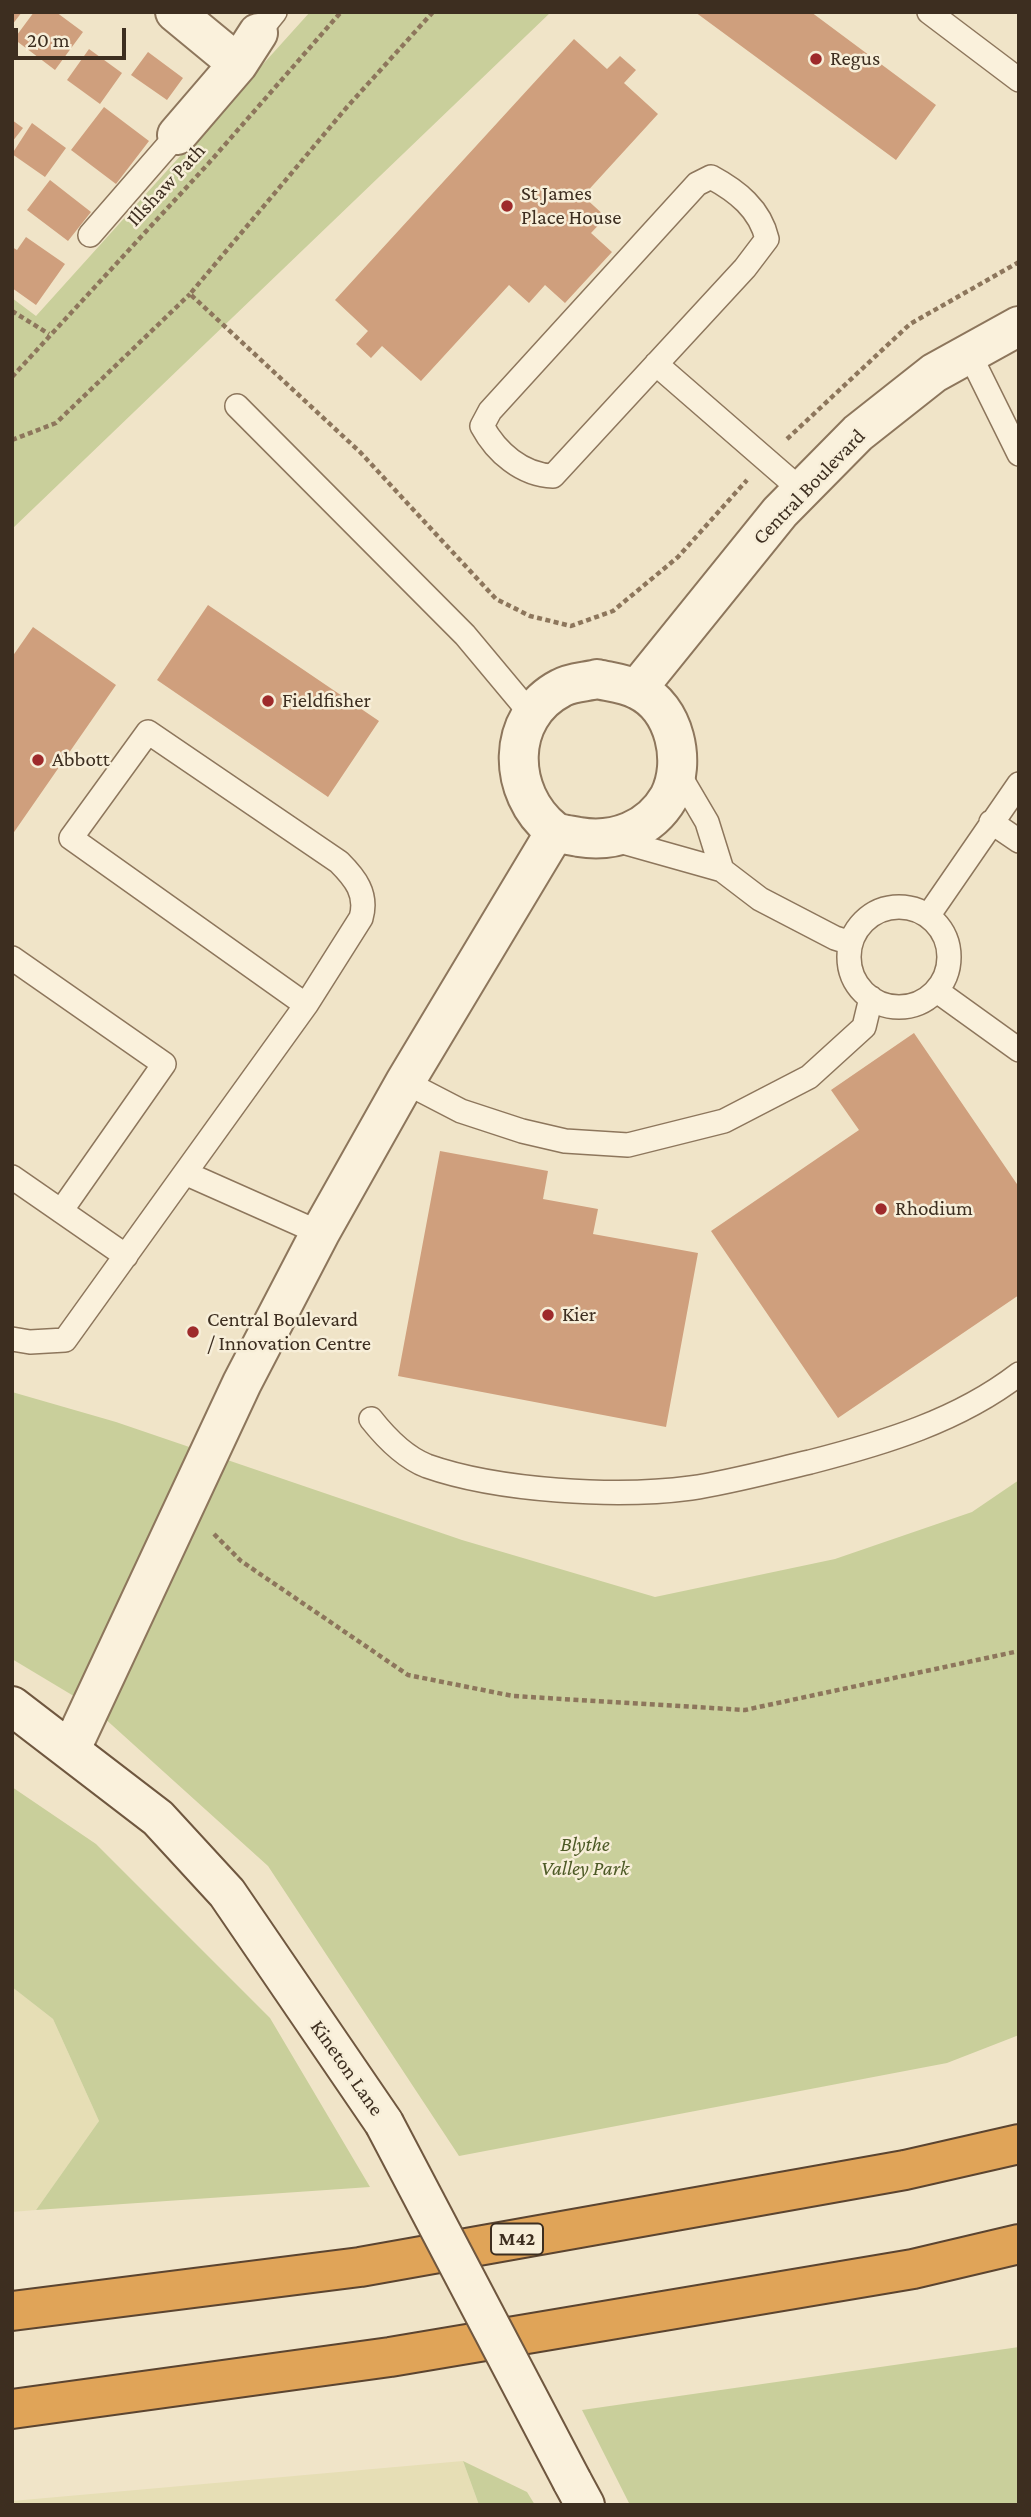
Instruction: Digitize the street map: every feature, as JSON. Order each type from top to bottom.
[{"type":"highway","name":"M42","points":[[12,2311],[360,2267],[905,2170],[1019,2144]]},
{"type":"highway","points":[[12,2409],[390,2357],[914,2269],[1019,2244]]},
{"type":"street","points":[[175,12],[257,36],[177,135]]},
{"type":"street","name":"Central Boulevard","points":[[637,689],[696,612],[801,490],[858,433],[934,373],[1019,326]]},
{"type":"street","points":[[597,679],[637,689],[654,700],[666,716],[674,735],[677,771],[669,796],[654,817],[611,839],[555,832],[531,804],[519,778],[519,739],[531,714],[561,687],[597,679]]},
{"type":"street","points":[[71,1749],[242,1383],[320,1233],[405,1082],[555,832]]},
{"type":"street","name":"Kineton Lane","points":[[12,1706],[158,1818],[227,1894],[384,2123],[578,2493]]},
{"type":"lane","points":[[929,12],[1019,80]]},
{"type":"lane","points":[[90,235],[177,135]]},
{"type":"lane","points":[[711,177],[728,186],[755,211],[767,239],[656,364],[553,476],[539,476],[523,469],[491,442],[482,426],[502,397],[697,184],[711,177]]},
{"type":"lane","points":[[969,353],[1019,454]]},
{"type":"lane","points":[[656,364],[801,490]]},
{"type":"lane","points":[[237,406],[465,635],[531,714]]},
{"type":"lane","points":[[12,1339],[30,1342],[65,1340],[306,1004],[361,918],[364,908],[361,888],[339,862],[148,732],[71,838],[306,1004]]},
{"type":"lane","points":[[677,771],[707,822],[722,870]]},
{"type":"lane","points":[[928,916],[1019,784]]},
{"type":"lane","points":[[991,822],[1019,841]]},
{"type":"lane","points":[[611,839],[722,870],[760,898],[835,938],[851,943]]},
{"type":"lane","points":[[884,909],[914,909],[937,923],[947,942],[949,964],[937,991],[918,1004],[906,1007],[889,1006],[871,998],[852,973],[851,943],[860,926],[884,909]]},
{"type":"lane","points":[[12,958],[163,1064],[61,1211]]},
{"type":"lane","points":[[937,991],[1019,1050]]},
{"type":"lane","points":[[405,1082],[461,1111],[522,1130],[565,1141],[628,1145],[724,1121],[809,1077],[864,1027],[871,998]]},
{"type":"lane","points":[[185,1173],[320,1233]]},
{"type":"lane","points":[[12,1177],[126,1256]]},
{"type":"lane","points":[[371,1419],[389,1442],[426,1465],[482,1478],[533,1487],[633,1492],[691,1488],[865,1448],[924,1428],[995,1392],[1019,1374]]},
{"type":"path","name":"Illshaw Path","points":[[12,377],[208,164],[341,12]]},
{"type":"path","points":[[12,440],[56,423],[190,294],[347,107],[433,12]]},
{"type":"path","points":[[190,294],[360,452],[496,599],[550,621]]},
{"type":"path","points":[[12,311],[49,334]]},
{"type":"path","points":[[187,1505],[240,1561],[408,1675],[513,1696],[746,1710],[1019,1651]]},
{"type":"shaded area","points":[[12,1987],[53,2019],[99,2121],[36,2210],[12,2212]]},
{"type":"shaded area","points":[[463,2461],[479,2505],[12,2505],[12,2501]]},
{"type":"green space","points":[[310,12],[551,12],[12,529],[12,298],[36,316]]},
{"type":"green space","name":"Blythe Valley Park","points":[[12,1392],[116,1422],[462,1540],[655,1597],[835,1559],[972,1512],[1019,1480],[1019,2035],[947,2063],[459,2156],[268,1866],[92,1707],[12,1659]]},
{"type":"green space","points":[[12,1787],[96,1844],[270,2018],[370,2187],[36,2210],[99,2121],[53,2019],[12,1987]]},
{"type":"green space","points":[[1019,2347],[1019,2505],[630,2505],[582,2410]]},
{"type":"green space","points":[[463,2461],[527,2492],[535,2505],[479,2505]]},
{"type":"building","points":[[12,12],[22,12],[12,25]]},
{"type":"building","points":[[34,12],[56,12],[83,32],[55,70],[14,39]]},
{"type":"building","name":"Regus","points":[[695,12],[811,12],[936,105],[896,160]]},
{"type":"building","name":"St James Place House","points":[[574,39],[607,69],[620,56],[636,70],[624,83],[658,114],[583,196],[606,217],[591,233],[612,252],[565,303],[545,285],[529,303],[509,285],[421,381],[382,346],[371,358],[356,344],[368,331],[335,300]]},
{"type":"building","points":[[89,49],[122,73],[100,104],[67,80]]},
{"type":"building","points":[[148,52],[183,78],[167,100],[131,75]]},
{"type":"building","points":[[104,107],[149,141],[116,184],[71,150]]},
{"type":"building","points":[[12,120],[23,128],[12,142]]},
{"type":"building","points":[[32,123],[66,148],[45,177],[12,154]]},
{"type":"building","points":[[50,180],[91,212],[68,241],[27,210]]},
{"type":"building","points":[[26,237],[65,264],[36,305],[12,288],[12,247],[17,250]]},
{"type":"building","name":"Fieldfisher","points":[[208,605],[379,721],[328,797],[157,680]]},
{"type":"building","name":"Abbott","points":[[33,627],[116,685],[12,835],[12,657]]},
{"type":"building","name":"Rhodium","points":[[914,1033],[1019,1187],[1019,1295],[838,1418],[711,1231],[859,1130],[831,1090]]},
{"type":"building","name":"Kier","points":[[440,1151],[548,1171],[543,1199],[598,1209],[593,1234],[698,1253],[666,1427],[398,1376]]},
{"type":"place","name":"Regus","points":[[816,59]]},
{"type":"place","name":"St James Place House","points":[[507,206]]},
{"type":"place","name":"Fieldfisher","points":[[268,701]]},
{"type":"place","name":"Abbott","points":[[38,760]]},
{"type":"place","name":"Rhodium","points":[[881,1209]]},
{"type":"place","name":"Kier","points":[[548,1315]]},
{"type":"place","name":"Central Boulevard / Innovation Centre","points":[[193,1332]]}]
